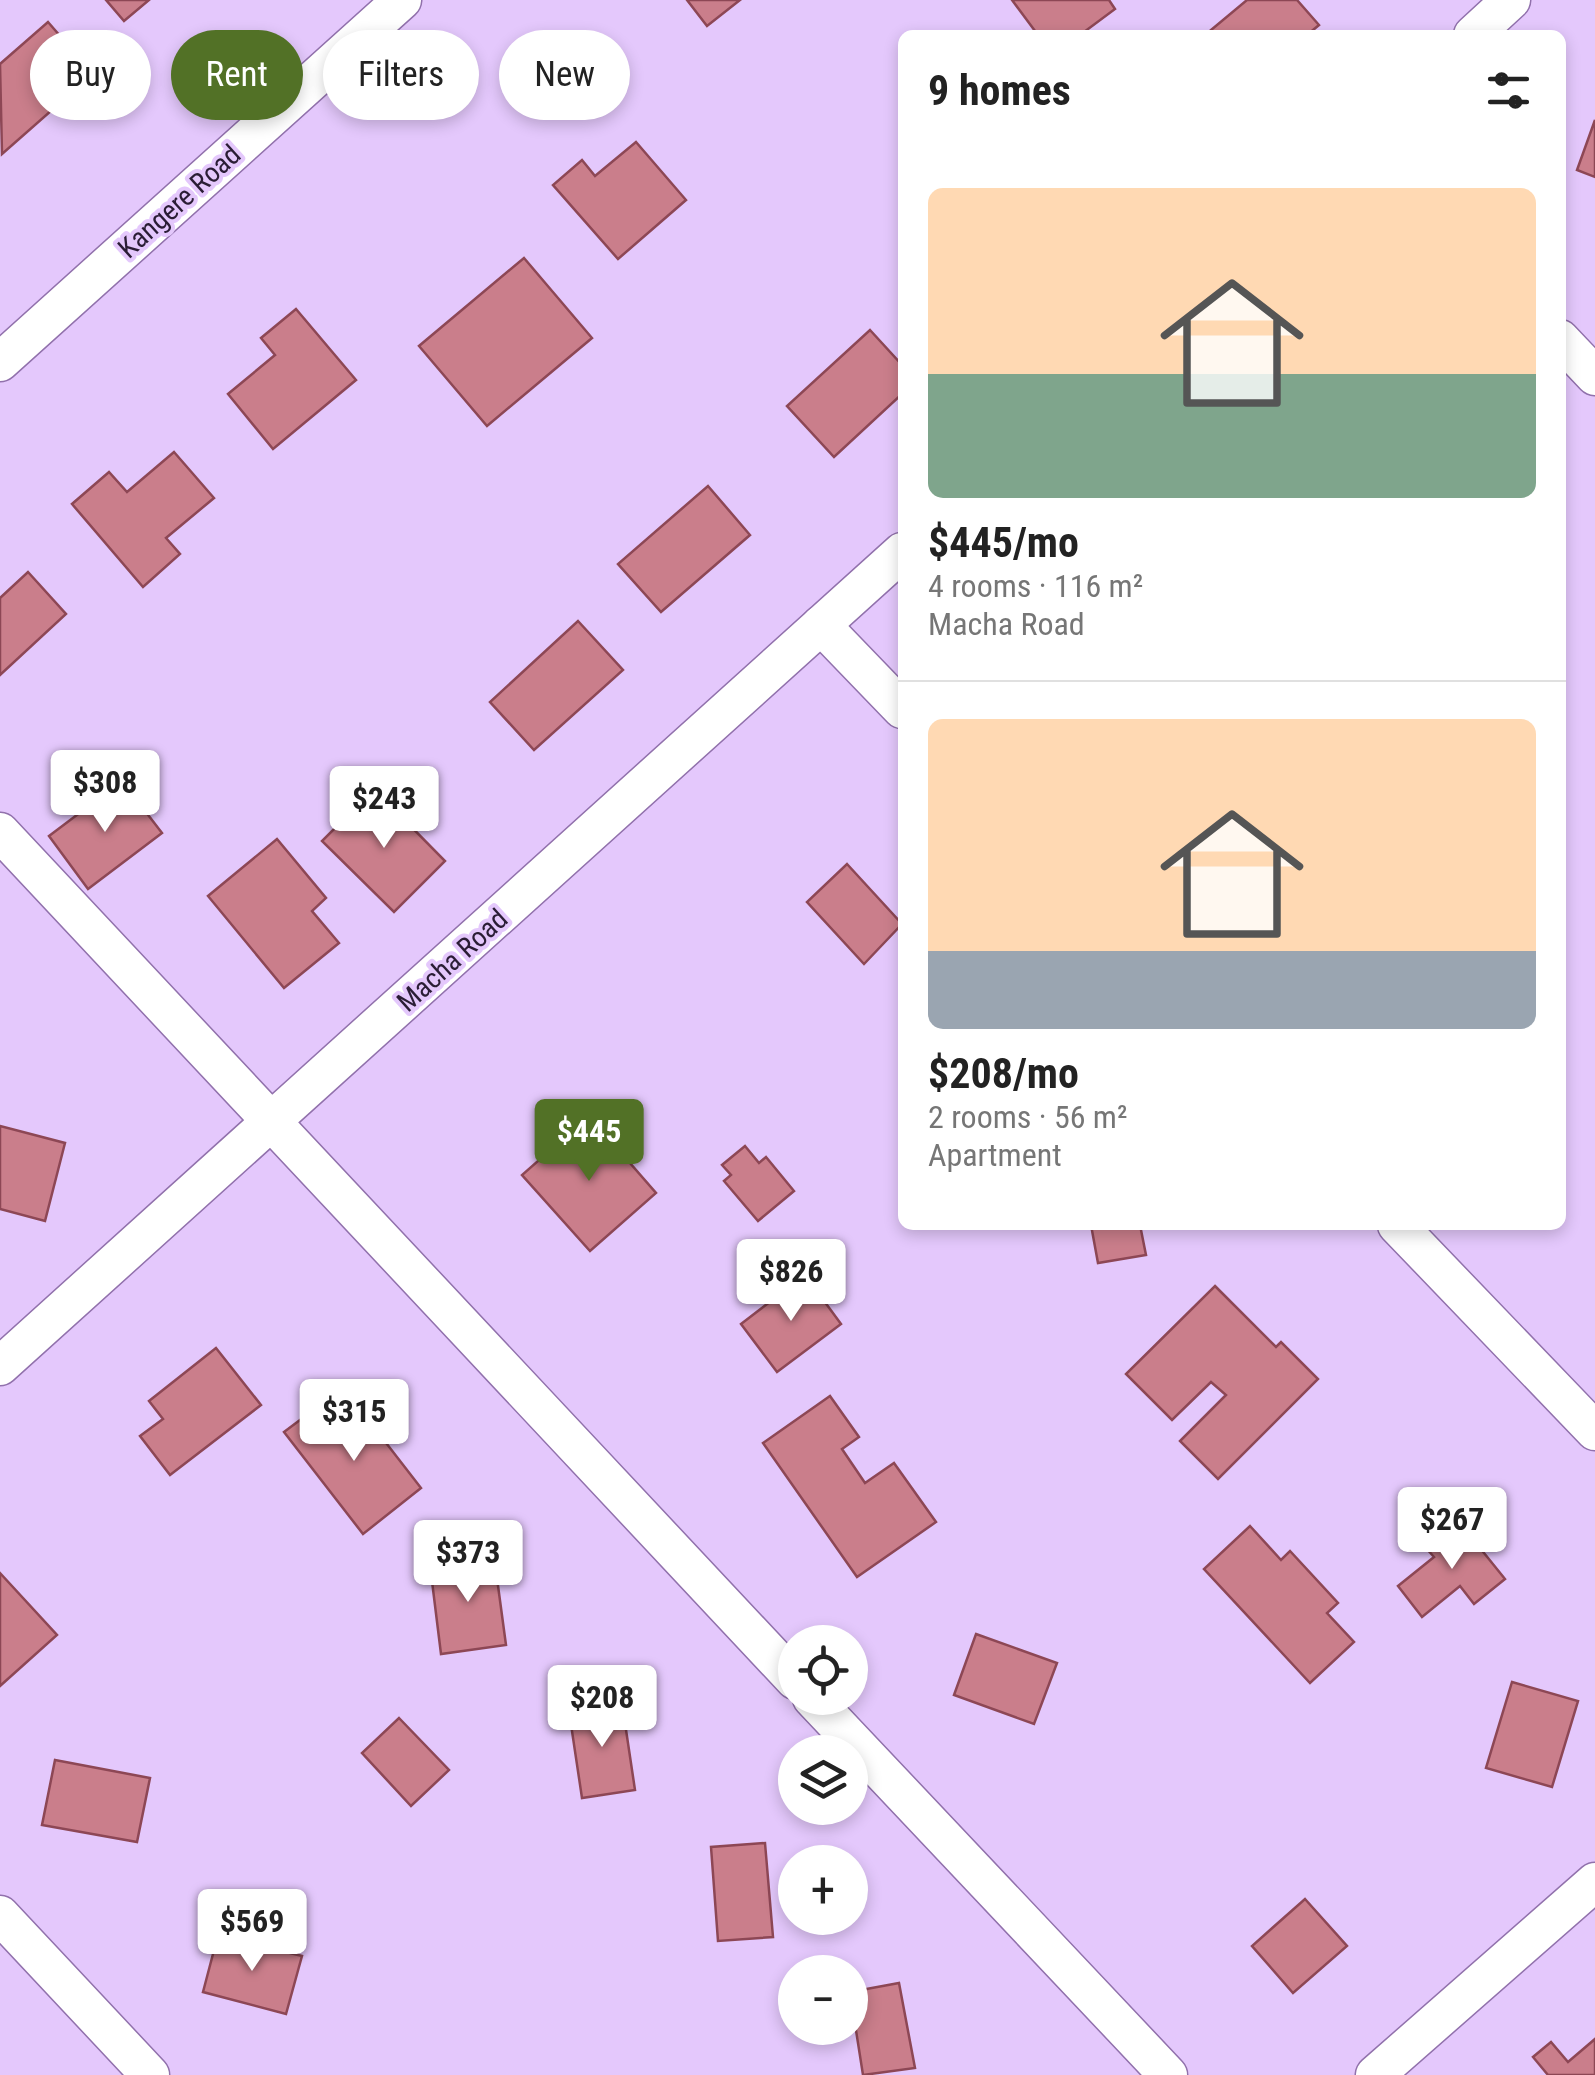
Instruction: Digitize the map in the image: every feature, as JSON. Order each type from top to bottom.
[{"type":"street","name":"Kangere Road","points":[[0,362],[402,0]]},
{"type":"street","points":[[1478,30],[1511,0]]},
{"type":"street","points":[[1566,346],[1595,376]]},
{"type":"street","name":"Macha Road","points":[[0,1366],[898,556]]},
{"type":"street","points":[[821,625],[898,706]]},
{"type":"street","points":[[0,832],[778,1662]]},
{"type":"street","points":[[1402,1230],[1595,1431]]},
{"type":"street","points":[[828,1715],[1168,2075]]},
{"type":"street","points":[[1374,2075],[1595,1882]]},
{"type":"street","points":[[0,1915],[150,2075]]},
{"type":"building","points":[[106,0],[149,0],[124,21]]},
{"type":"building","points":[[687,0],[740,0],[707,26]]},
{"type":"building","points":[[1012,0],[1109,0],[1115,9],[1087,30],[1034,30]]},
{"type":"building","points":[[1247,0],[1297,0],[1319,25],[1313,30],[1211,30]]},
{"type":"building","points":[[48,22],[55,30],[39,30]]},
{"type":"building","points":[[30,38],[30,120],[41,120],[2,154],[0,64]]},
{"type":"building","points":[[1595,120],[1595,177],[1577,170]]},
{"type":"building","points":[[636,142],[686,200],[618,259],[553,185],[582,160],[595,176]]},
{"type":"building","points":[[524,258],[592,338],[487,426],[419,346]]},
{"type":"building","points":[[296,309],[356,380],[273,449],[228,394],[275,355],[261,338]]},
{"type":"building","points":[[870,330],[898,361],[898,398],[834,457],[787,406]]},
{"type":"building","points":[[174,452],[214,498],[166,538],[180,554],[143,587],[72,504],[109,472],[127,492]]},
{"type":"building","points":[[708,486],[750,535],[661,612],[618,564]]},
{"type":"building","points":[[28,572],[66,614],[0,675],[0,598]]},
{"type":"building","points":[[578,621],[623,670],[534,750],[490,702]]},
{"type":"building","points":[[122,781],[162,833],[88,889],[49,836]]},
{"type":"building","points":[[374,789],[445,861],[394,912],[322,841]]},
{"type":"building","points":[[277,839],[326,898],[312,911],[339,943],[284,988],[208,896]]},
{"type":"building","points":[[847,864],[898,920],[898,928],[864,964],[807,902]]},
{"type":"building","points":[[589,1116],[656,1193],[590,1251],[522,1175]]},
{"type":"building","points":[[0,1126],[65,1143],[45,1221],[0,1209]]},
{"type":"building","points":[[745,1146],[759,1163],[766,1157],[794,1191],[758,1221],[724,1181],[731,1175],[722,1165]]},
{"type":"building","points":[[1092,1230],[1141,1230],[1146,1255],[1098,1263]]},
{"type":"building","points":[[805,1275],[841,1324],[777,1372],[741,1324]]},
{"type":"building","points":[[1215,1286],[1276,1347],[1281,1342],[1318,1379],[1218,1479],[1180,1441],[1226,1395],[1211,1382],[1172,1420],[1126,1374]]},
{"type":"building","points":[[216,1348],[261,1405],[170,1475],[140,1436],[163,1419],[149,1401]]},
{"type":"building","points":[[830,1396],[859,1437],[842,1449],[865,1483],[894,1463],[936,1522],[857,1577],[763,1443]]},
{"type":"building","points":[[324,1402],[340,1423],[359,1408],[421,1488],[363,1534],[284,1432]]},
{"type":"building","points":[[1459,1522],[1505,1579],[1474,1604],[1460,1586],[1422,1617],[1398,1586],[1434,1557],[1426,1548]]},
{"type":"building","points":[[1250,1526],[1281,1560],[1290,1551],[1338,1603],[1327,1613],[1354,1642],[1310,1683],[1204,1569]]},
{"type":"building","points":[[494,1556],[506,1645],[441,1654],[430,1565]]},
{"type":"building","points":[[0,1573],[57,1635],[0,1686]]},
{"type":"building","points":[[976,1634],[1057,1663],[1034,1724],[954,1695]]},
{"type":"building","points":[[1512,1682],[1578,1701],[1552,1787],[1486,1768]]},
{"type":"building","points":[[622,1703],[635,1790],[582,1798],[569,1711]]},
{"type":"building","points":[[399,1718],[449,1770],[411,1806],[362,1753]]},
{"type":"building","points":[[55,1760],[150,1778],[137,1842],[42,1825]]},
{"type":"building","points":[[765,1843],[773,1937],[718,1941],[711,1847]]},
{"type":"building","points":[[1305,1899],[1347,1946],[1293,1993],[1252,1946]]},
{"type":"building","points":[[218,1935],[302,1956],[286,2014],[203,1992]]},
{"type":"building","points":[[899,1983],[915,2068],[863,2075],[858,2045],[868,2045],[868,1989]]},
{"type":"building","points":[[1595,2039],[1595,2075],[1548,2075],[1533,2057],[1551,2042],[1568,2062]]}]
